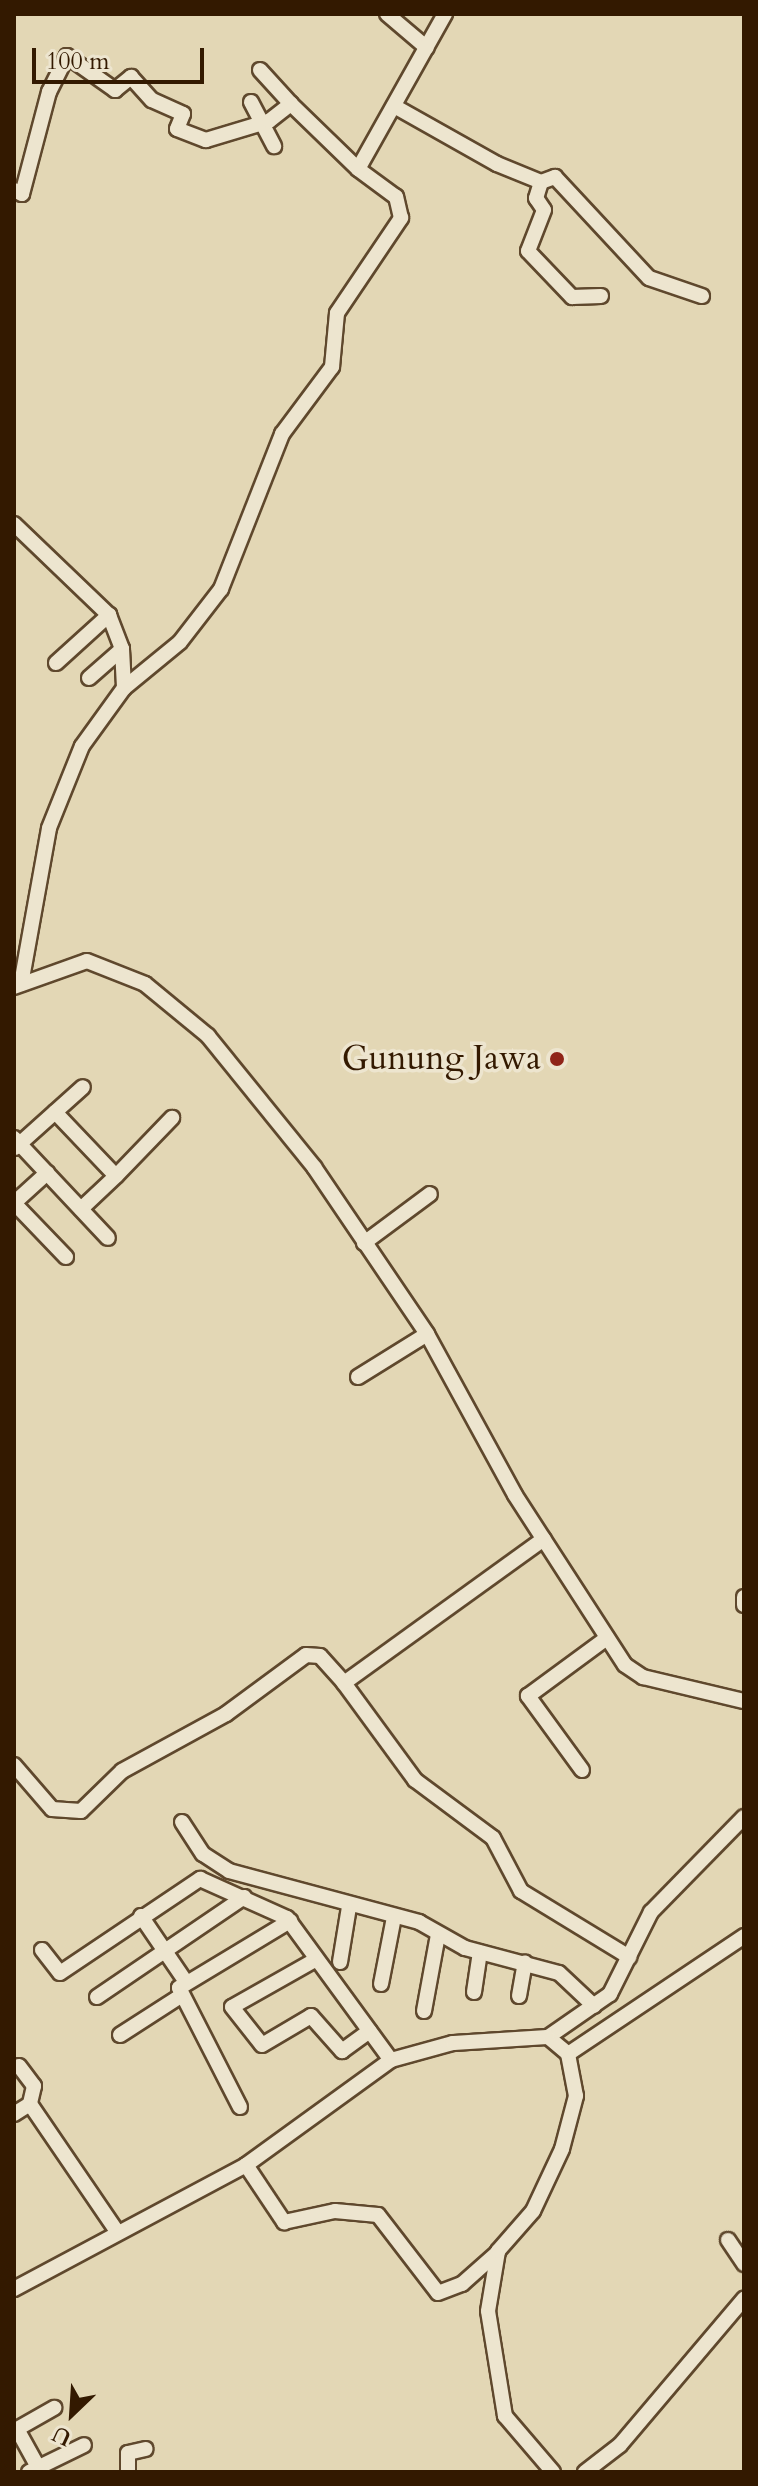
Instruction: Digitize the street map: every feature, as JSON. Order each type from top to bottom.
[{"type":"street","points":[[387,14],[427,48]]},
{"type":"street","points":[[358,169],[445,14]]},
{"type":"street","points":[[14,190],[22,194],[49,92],[67,56],[115,90],[131,77],[152,100],[183,114],[177,129],[206,140],[261,124],[291,104]]},
{"type":"street","points":[[17,986],[49,828],[82,746],[124,688],[180,642],[230,573],[282,434],[332,367],[337,313],[401,218],[396,197],[358,169],[260,70]]},
{"type":"street","points":[[251,102],[274,146]]},
{"type":"street","points":[[394,106],[541,182],[555,177],[649,278],[702,296]]},
{"type":"street","points":[[541,182],[536,198],[544,210],[528,251],[572,297],[601,296]]},
{"type":"street","points":[[14,524],[109,615],[122,649],[124,688]]},
{"type":"street","points":[[56,663],[109,615]]},
{"type":"street","points":[[89,678],[122,649]]},
{"type":"street","points":[[17,986],[87,961],[145,984],[208,1036],[257,1093],[427,1334],[544,1539],[607,1638],[643,1677],[744,1701]]},
{"type":"street","points":[[83,1087],[16,1143],[108,1238]]},
{"type":"street","points":[[55,1112],[116,1176]]},
{"type":"street","points":[[81,1209],[172,1118]]},
{"type":"street","points":[[47,1173],[14,1203],[66,1257]]},
{"type":"street","points":[[364,1243],[430,1194]]},
{"type":"street","points":[[358,1377],[427,1334]]},
{"type":"street","points":[[344,1683],[544,1539]]},
{"type":"street","points":[[744,1597],[744,1605]]},
{"type":"street","points":[[582,1770],[528,1696],[607,1638]]},
{"type":"street","points":[[14,1765],[52,1809],[81,1811],[122,1771],[226,1714],[306,1655],[320,1656],[344,1683],[415,1780],[493,1838],[521,1891],[629,1957]]},
{"type":"street","points":[[14,2289],[116,2230],[246,2165],[391,2060],[453,2043],[548,2037],[594,2006],[621,1980],[651,1912],[744,1817]]},
{"type":"street","points":[[182,1822],[203,1854],[229,1871],[349,1907],[394,1917],[480,1952],[559,1973],[594,2006]]},
{"type":"street","points":[[42,1950],[60,1973],[200,1879],[290,1921],[315,1960],[391,2060]]},
{"type":"street","points":[[97,1997],[244,1897]]},
{"type":"street","points":[[340,1962],[349,1907]]},
{"type":"street","points":[[141,1916],[186,1982]]},
{"type":"street","points":[[381,1984],[394,1917]]},
{"type":"street","points":[[120,2035],[179,1997],[186,1982],[290,1921]]},
{"type":"street","points":[[424,2011],[438,1935]]},
{"type":"street","points":[[568,2054],[744,1936]]},
{"type":"street","points":[[474,1992],[480,1952]]},
{"type":"street","points":[[315,1960],[232,2007],[262,2045],[311,2016],[342,2051],[370,2031]]},
{"type":"street","points":[[519,1996],[525,1963]]},
{"type":"street","points":[[179,1997],[240,2107]]},
{"type":"street","points":[[246,2165],[284,2222],[335,2211],[378,2215],[438,2293],[462,2284],[498,2251],[533,2211],[562,2149],[576,2096],[568,2054],[548,2037]]},
{"type":"street","points":[[14,2114],[30,2104],[34,2086],[19,2066]]},
{"type":"street","points":[[30,2104],[116,2230]]},
{"type":"street","points":[[728,2240],[744,2264]]},
{"type":"street","points":[[498,2251],[488,2311],[500,2403],[553,2472]]},
{"type":"street","points":[[585,2472],[606,2460],[744,2299]]},
{"type":"street","points":[[54,2408],[17,2429],[33,2470],[84,2445]]},
{"type":"street","points":[[128,2472],[128,2453],[146,2449]]},
{"type":"street","points":[[606,2460],[617,2472]]},
{"type":"place","name":"Gunung Jawa","points":[[557,1059]]}]
